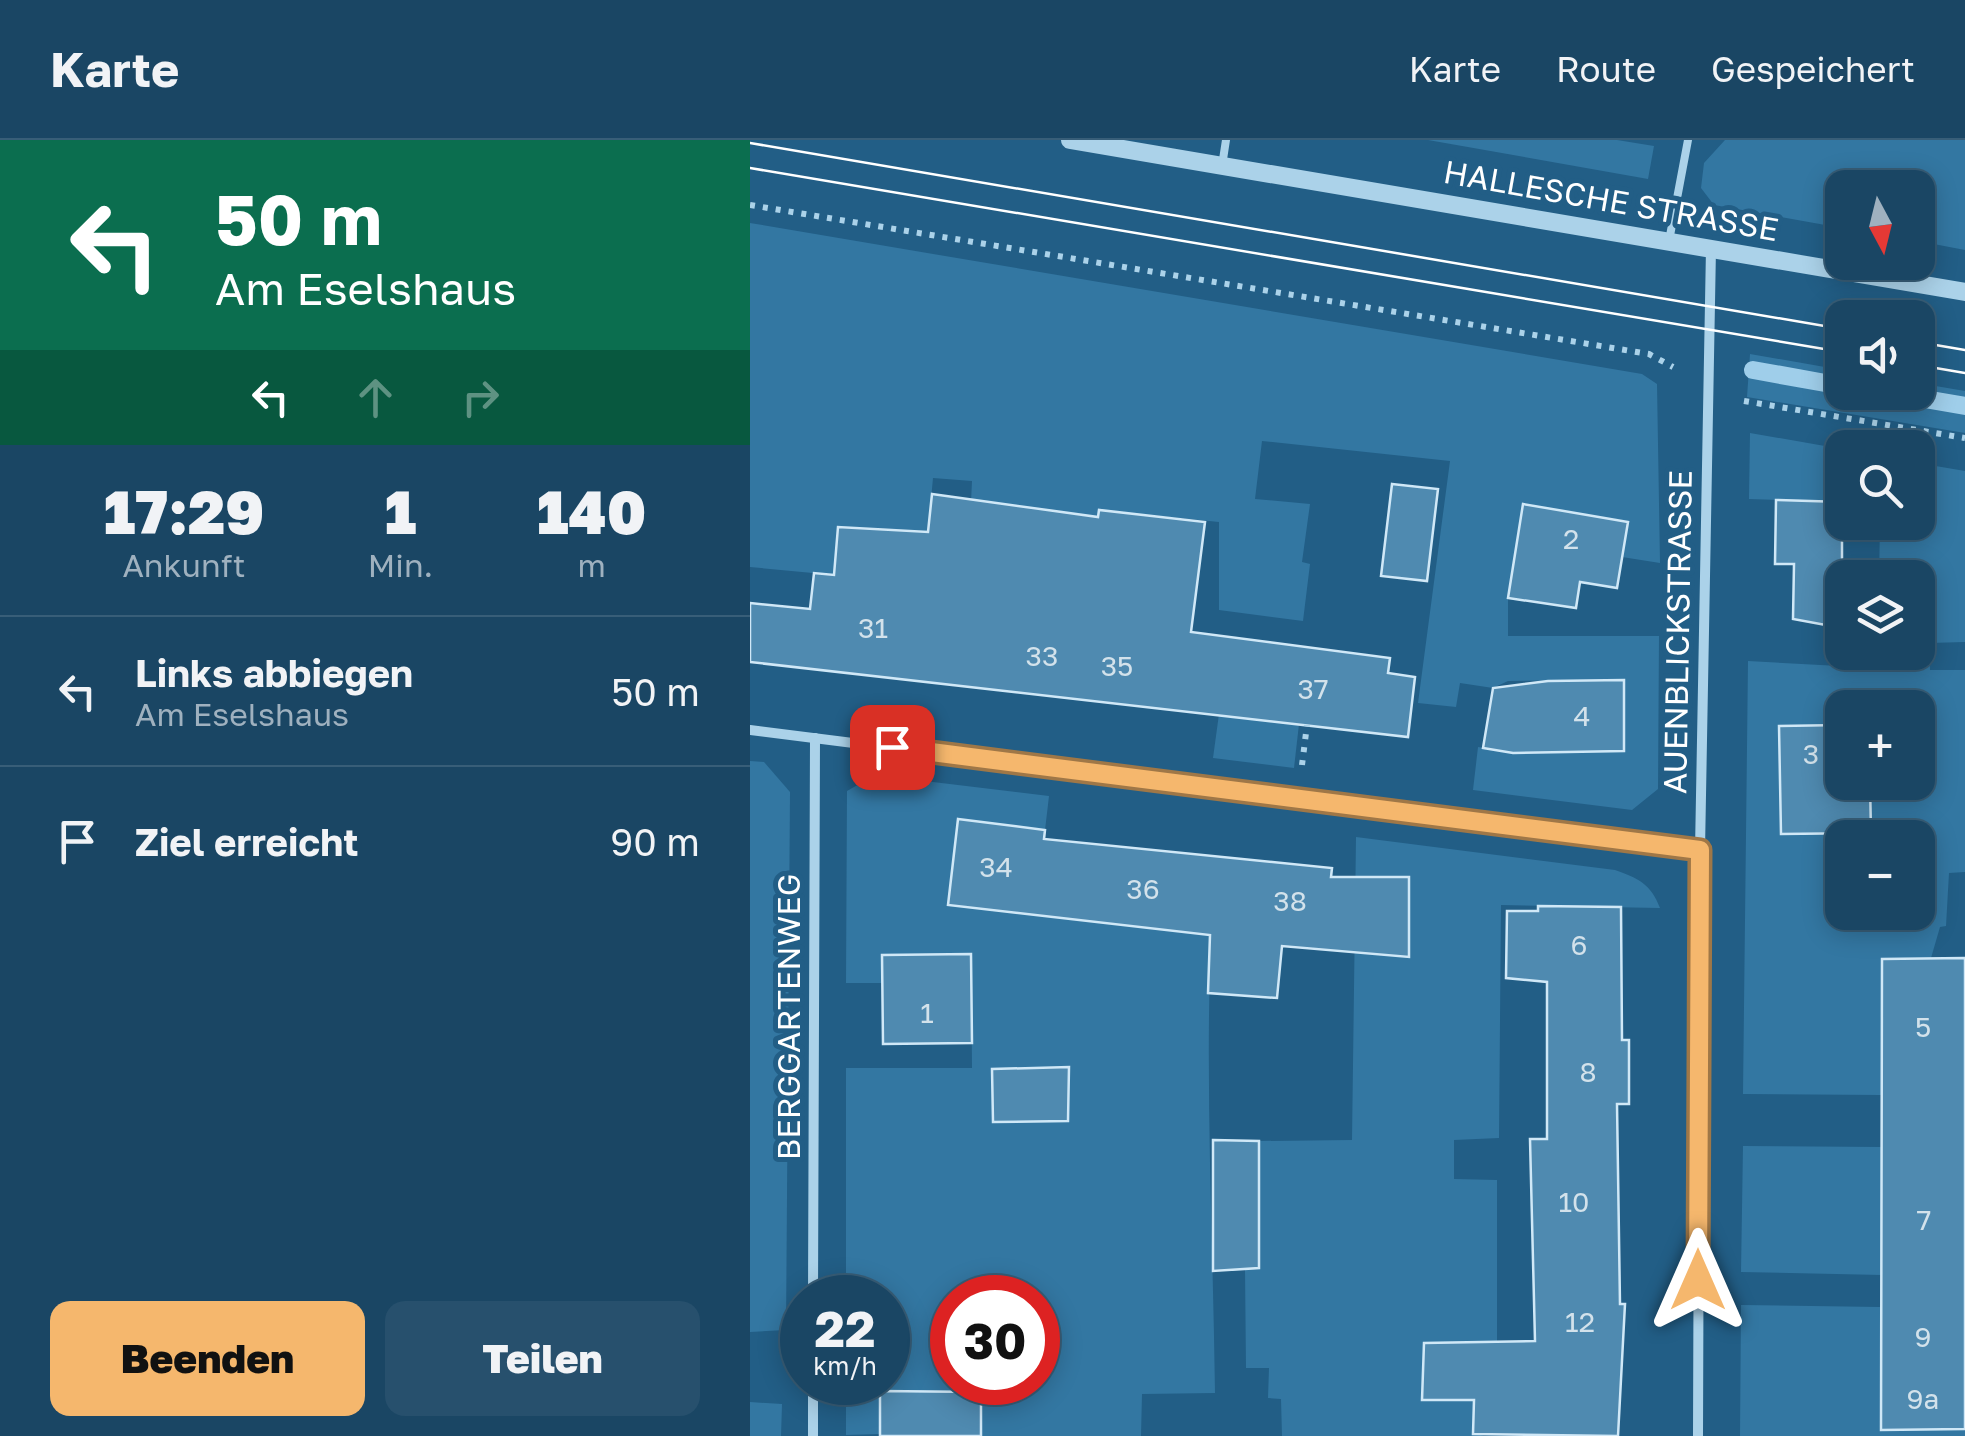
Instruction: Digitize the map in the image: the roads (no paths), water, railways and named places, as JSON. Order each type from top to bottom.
[{"type":"street","name":"HALLESCHE STRASSE","points":[[1070,140],[1965,292]]},
{"type":"street","name":"AUENBLICKSTRASSE","points":[[1698,1436],[1700,850],[1705,395],[1711,248]]},
{"type":"street","points":[[750,730],[1700,850]]},
{"type":"street","name":"BERGGARTENWEG","points":[[813,1275],[816,738]]},
{"type":"street","points":[[813,1405],[813,1436]]},
{"type":"lane","points":[[1222,166],[1226,140]]},
{"type":"lane","points":[[1669,241],[1688,140]]},
{"type":"waterway","points":[[1753,370],[1825,383]]},
{"type":"waterway","points":[[1935,401],[1965,406]]},
{"type":"tram line","points":[[750,143],[1825,326]]},
{"type":"tram line","points":[[750,168],[1825,349]]},
{"type":"tram line","points":[[1935,345],[1965,350]]},
{"type":"tram line","points":[[1935,368],[1965,373]]}]
